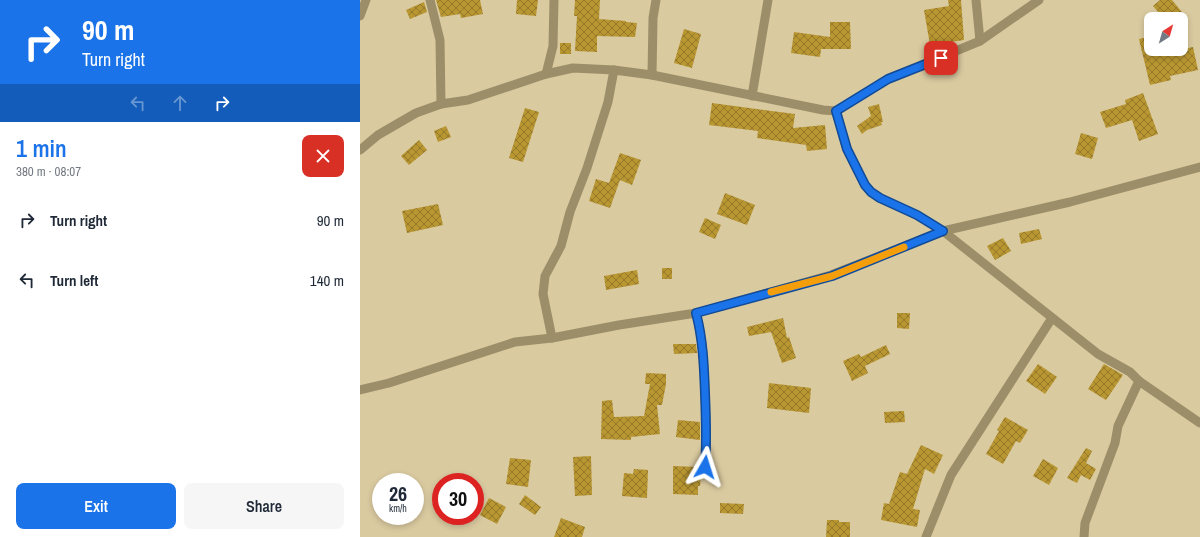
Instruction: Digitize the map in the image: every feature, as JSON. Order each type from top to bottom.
[{"type":"street","points":[[360,16],[366,0]]},
{"type":"street","points":[[430,0],[440,40],[441,104]]},
{"type":"street","points":[[546,74],[553,46],[554,0]]},
{"type":"street","points":[[652,75],[653,18],[656,0]]},
{"type":"street","points":[[752,96],[768,0]]},
{"type":"street","points":[[976,0],[980,41]]},
{"type":"street","points":[[360,150],[378,135],[407,117],[441,104],[468,100],[546,74],[573,68],[614,70],[652,75],[823,110],[836,111],[888,79],[980,41],[1039,0]]},
{"type":"street","points":[[552,338],[543,294],[545,276],[561,246],[570,212],[587,168],[608,102],[614,70]]},
{"type":"street","points":[[836,111],[847,149],[865,185],[871,192],[880,198],[917,215],[943,231],[1098,354],[1130,372],[1139,381],[1200,423]]},
{"type":"street","points":[[360,390],[389,383],[516,342],[552,338],[619,325],[696,313],[832,276],[943,231],[1070,202],[1200,167]]},
{"type":"street","points":[[696,313],[704,354],[707,442],[705,467]]},
{"type":"street","points":[[926,537],[951,475],[1052,318]]},
{"type":"street","points":[[1084,537],[1085,523],[1115,443],[1118,426],[1139,381]]},
{"type":"building","points":[[436,0],[480,0],[483,14],[461,18],[460,14],[441,17]]},
{"type":"building","points":[[517,0],[538,0],[536,16],[516,14]]},
{"type":"building","points":[[575,0],[600,0],[599,19],[637,23],[635,37],[597,36],[597,52],[575,51],[577,16],[574,16]]},
{"type":"building","points":[[948,0],[961,0],[964,40],[930,45],[924,10],[949,6]]},
{"type":"building","points":[[1160,0],[1172,0],[1182,12],[1158,12],[1153,6]]},
{"type":"building","points":[[424,2],[427,12],[410,19],[406,10]]},
{"type":"building","points":[[830,22],[850,22],[851,49],[821,49],[820,57],[791,53],[794,32],[830,37]]},
{"type":"building","points":[[684,29],[701,34],[692,68],[674,63]]},
{"type":"building","points":[[1144,38],[1144,56],[1188,56],[1188,48],[1193,47],[1198,70],[1170,76],[1171,80],[1150,85],[1139,39]]},
{"type":"building","points":[[560,43],[571,43],[571,54],[560,54]]},
{"type":"building","points":[[1143,93],[1158,134],[1139,141],[1132,120],[1106,128],[1100,112],[1126,104],[1125,100]]},
{"type":"building","points":[[712,103],[795,114],[793,128],[825,125],[827,149],[807,151],[806,145],[757,138],[758,131],[709,125]]},
{"type":"building","points":[[879,104],[883,122],[881,122],[882,125],[867,130],[862,134],[857,126],[871,116],[868,107]]},
{"type":"building","points":[[525,108],[539,112],[523,162],[509,158]]},
{"type":"building","points":[[446,126],[451,137],[438,142],[434,131]]},
{"type":"building","points":[[1081,133],[1098,138],[1092,159],[1075,154]]},
{"type":"building","points":[[419,140],[427,150],[409,165],[401,156]]},
{"type":"building","points":[[620,153],[641,160],[632,185],[620,180],[610,208],[589,201],[596,179],[609,183]]},
{"type":"building","points":[[725,193],[755,205],[747,225],[717,214]]},
{"type":"building","points":[[438,204],[443,225],[407,233],[402,211]]},
{"type":"building","points":[[705,218],[721,225],[715,239],[699,232]]},
{"type":"building","points":[[1039,229],[1042,239],[1021,244],[1019,233]]},
{"type":"building","points":[[1003,238],[1011,251],[995,260],[987,246]]},
{"type":"building","points":[[662,268],[672,268],[672,279],[662,279]]},
{"type":"building","points":[[637,270],[639,284],[606,290],[604,276]]},
{"type":"building","points":[[897,313],[910,313],[909,329],[897,328]]},
{"type":"building","points":[[783,318],[787,338],[789,337],[796,358],[782,363],[771,332],[749,336],[747,327]]},
{"type":"building","points":[[673,344],[696,344],[697,353],[674,354]]},
{"type":"building","points":[[886,345],[890,354],[865,366],[868,373],[852,381],[843,361],[859,354],[861,357]]},
{"type":"building","points":[[1038,364],[1057,377],[1045,394],[1026,381]]},
{"type":"building","points":[[1104,364],[1123,375],[1106,400],[1088,389]]},
{"type":"building","points":[[646,373],[666,374],[666,384],[662,405],[657,405],[660,434],[631,437],[631,440],[601,439],[602,401],[612,400],[614,417],[644,416],[650,384],[645,384]]},
{"type":"building","points":[[769,383],[811,388],[809,413],[767,408]]},
{"type":"building","points":[[904,411],[905,422],[885,423],[884,412]]},
{"type":"building","points":[[1005,417],[1028,430],[1020,443],[1016,441],[1003,464],[986,454]]},
{"type":"building","points":[[678,420],[700,422],[700,440],[676,437]]},
{"type":"building","points":[[921,445],[943,455],[934,474],[925,469],[913,509],[920,510],[917,527],[881,520],[884,503],[889,504],[900,472],[907,474]]},
{"type":"building","points":[[1086,448],[1092,451],[1086,463],[1096,469],[1090,480],[1081,475],[1077,483],[1067,478]]},
{"type":"building","points":[[591,456],[592,495],[575,496],[573,457]]},
{"type":"building","points":[[510,458],[531,460],[528,487],[506,484]]},
{"type":"building","points":[[1043,459],[1058,468],[1049,485],[1033,476]]},
{"type":"building","points":[[673,466],[698,467],[698,475],[701,475],[700,486],[698,486],[698,495],[673,494]]},
{"type":"building","points":[[634,469],[648,470],[647,498],[622,496],[624,473],[633,474]]},
{"type":"building","points":[[525,495],[541,507],[535,515],[519,504]]},
{"type":"building","points":[[489,498],[506,507],[497,524],[484,517],[484,507]]},
{"type":"building","points":[[720,503],[744,504],[743,514],[720,513]]},
{"type":"building","points":[[561,518],[585,527],[582,537],[554,537]]},
{"type":"building","points":[[827,520],[850,522],[850,537],[826,537]]},
{"type":"slow traffic","points":[[771,292],[832,276],[904,247]]},
{"type":"route","points":[[705,467],[707,442],[704,354],[696,313],[832,276],[943,231],[917,215],[880,198],[871,192],[865,185],[847,149],[836,111],[888,79],[941,58]]}]
